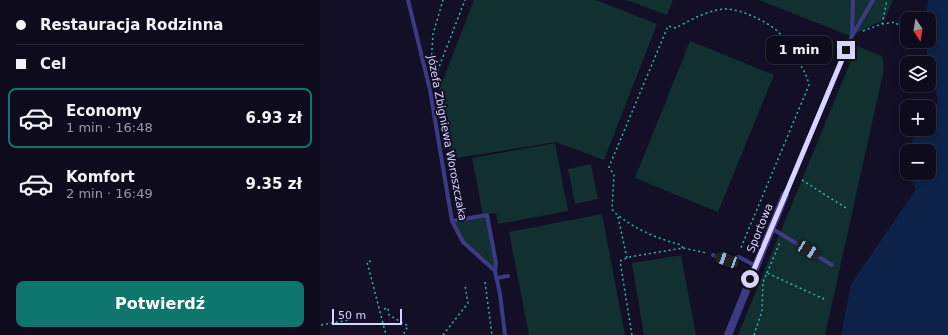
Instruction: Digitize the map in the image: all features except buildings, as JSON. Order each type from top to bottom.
[{"type":"street","name":"Sportowa","points":[[728,335],[785,195]]},
{"type":"lane","name":"Józefa Zbigniewa Woroszczaka","points":[[408,0],[430,90],[452,221],[463,242],[495,270]]},
{"type":"lane","points":[[852,0],[852,36]]},
{"type":"lane","points":[[785,195],[852,36],[873,0]]},
{"type":"lane","points":[[452,221],[487,216],[496,263],[495,270],[505,335]]},
{"type":"lane","points":[[771,228],[832,265]]},
{"type":"lane","points":[[713,255],[727,260],[739,257],[756,266]]},
{"type":"lane","points":[[497,278],[508,276]]},
{"type":"path","points":[[431,69],[433,34],[443,0]]},
{"type":"path","points":[[430,90],[466,0]]},
{"type":"path","points":[[882,24],[887,0]]},
{"type":"path","points":[[683,248],[681,245],[643,232],[618,215],[612,209],[614,175],[610,167],[668,26],[676,28],[688,21],[726,9],[741,11],[768,25],[783,37],[808,76],[809,85],[737,258]]},
{"type":"path","points":[[852,36],[882,24],[895,22],[900,27]]},
{"type":"path","points":[[802,180],[846,208]]},
{"type":"path","points":[[618,215],[627,258]]},
{"type":"path","points":[[754,335],[762,311],[763,282],[783,235]]},
{"type":"path","points":[[632,335],[620,261],[627,258],[683,248],[713,255]]},
{"type":"path","points":[[371,261],[367,262],[386,335]]},
{"type":"path","points":[[767,273],[824,299]]},
{"type":"path","points":[[485,282],[492,335]]},
{"type":"path","points":[[443,335],[468,303],[465,285]]},
{"type":"path","points":[[384,309],[388,308],[390,315],[408,326],[403,335]]},
{"type":"path","points":[[320,326],[349,320]]},
{"type":"green space","points":[[474,0],[596,0],[657,24],[604,160],[556,142],[451,159],[439,90]]},
{"type":"green space","points":[[626,0],[673,0],[667,15]]},
{"type":"green space","points":[[759,0],[893,0],[885,19],[850,36]]},
{"type":"green space","points":[[690,41],[774,75],[718,212],[635,178]]},
{"type":"green space","points":[[857,46],[882,56],[884,69],[825,335],[738,335]]},
{"type":"green space","points":[[555,143],[568,211],[498,224],[496,213],[483,215],[472,158]]},
{"type":"green space","points":[[591,164],[598,199],[575,204],[568,169]]},
{"type":"green space","points":[[602,214],[625,335],[529,335],[509,232]]},
{"type":"green space","points":[[487,215],[496,263],[495,271],[463,242],[452,221]]},
{"type":"green space","points":[[681,255],[696,335],[644,335],[632,263]]},
{"type":"water","points":[[928,0],[948,0],[948,335],[841,335],[851,284],[916,189],[912,180],[936,180],[936,144],[910,144],[916,136],[936,136],[936,105],[938,102],[936,92],[936,56],[927,56],[926,48],[936,48],[936,12],[927,12]]},
{"type":"route","points":[[750,279],[846,50]]}]
